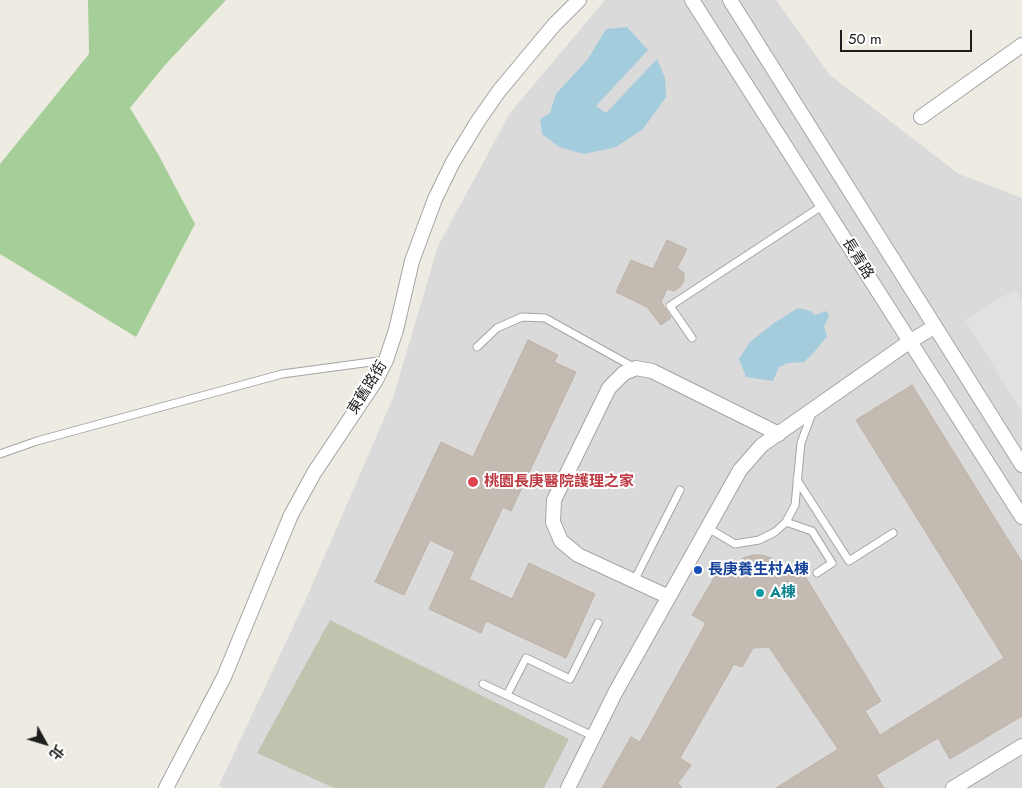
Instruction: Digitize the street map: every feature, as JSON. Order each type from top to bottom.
[{"type":"street","name":"東舊路街","points":[[166,788],[224,676],[291,515],[314,472],[376,380],[386,360],[396,330],[412,260],[435,199],[453,162],[499,91],[554,25],[579,0]]},
{"type":"street","name":"長青路","points":[[692,0],[1022,517]]},
{"type":"street","name":"長青路","points":[[730,0],[1022,465]]},
{"type":"street","points":[[921,117],[1022,45]]},
{"type":"street","points":[[568,788],[615,693],[740,470],[762,445],[909,342],[934,327]]},
{"type":"street","points":[[669,597],[578,555],[561,541],[553,522],[554,500],[609,388],[624,373],[636,368],[652,371],[779,434]]},
{"type":"street","points":[[953,788],[1022,746]]},
{"type":"lane","points":[[692,338],[670,306],[822,206]]},
{"type":"lane","points":[[477,347],[497,328],[522,317],[545,318],[636,368]]},
{"type":"lane","points":[[0,454],[37,441],[282,374],[386,360]]},
{"type":"lane","points":[[708,528],[735,544],[759,540],[775,532],[786,522],[795,505],[801,442],[814,409]]},
{"type":"lane","points":[[797,480],[849,561],[893,533]]},
{"type":"lane","points":[[634,581],[680,490]]},
{"type":"lane","points":[[786,522],[812,531],[832,564],[818,573]]},
{"type":"lane","points":[[507,695],[526,658],[570,678],[598,624]]},
{"type":"lane","points":[[483,684],[593,736]]},
{"type":"shaded area","points":[[605,0],[776,0],[830,75],[959,174],[1022,198],[1022,788],[223,788],[219,785],[302,608],[393,398],[438,246],[510,113]]},
{"type":"shaded area","points":[[1015,289],[1022,301],[1022,412],[965,320]]},
{"type":"shaded area","points":[[330,620],[569,739],[544,788],[334,788],[257,753]]},
{"type":"green space","points":[[88,0],[226,0],[165,65],[130,108],[158,154],[195,224],[136,337],[0,254],[0,164],[89,54]]},
{"type":"water","points":[[627,27],[648,50],[596,106],[606,113],[657,59],[665,78],[666,97],[643,129],[616,147],[584,154],[559,147],[542,134],[540,119],[550,113],[556,94],[588,59],[606,29]]},
{"type":"water","points":[[798,308],[811,311],[814,315],[827,311],[829,317],[824,326],[827,336],[804,362],[788,363],[779,367],[773,381],[746,377],[739,359],[750,342],[774,323]]},
{"type":"building","points":[[667,240],[687,249],[677,268],[684,273],[684,281],[674,291],[667,289],[661,302],[671,318],[661,325],[647,307],[616,292],[631,260],[653,269]]},
{"type":"building","name":"桃園長庚醫院護理之家","points":[[528,340],[558,355],[554,362],[576,372],[511,511],[503,507],[469,579],[512,599],[529,563],[595,594],[566,658],[486,621],[481,633],[429,609],[455,552],[430,540],[404,595],[375,582],[441,442],[473,457]]},
{"type":"building","name":"A棟","points":[[912,385],[1022,562],[1022,716],[950,759],[938,738],[876,775],[884,788],[776,788],[838,749],[769,647],[753,648],[742,667],[734,664],[680,758],[691,765],[678,783],[682,788],[602,788],[631,737],[640,742],[706,623],[692,615],[723,563],[733,569],[743,558],[762,555],[771,558],[785,571],[797,563],[881,701],[865,711],[880,735],[1004,658],[856,420]]},
{"type":"place","name":"桃園長庚醫院護理之家","points":[[473,482]]},
{"type":"place","name":"長庚養生村A棟","points":[[698,570]]},
{"type":"place","name":"A棟","points":[[760,593]]}]
